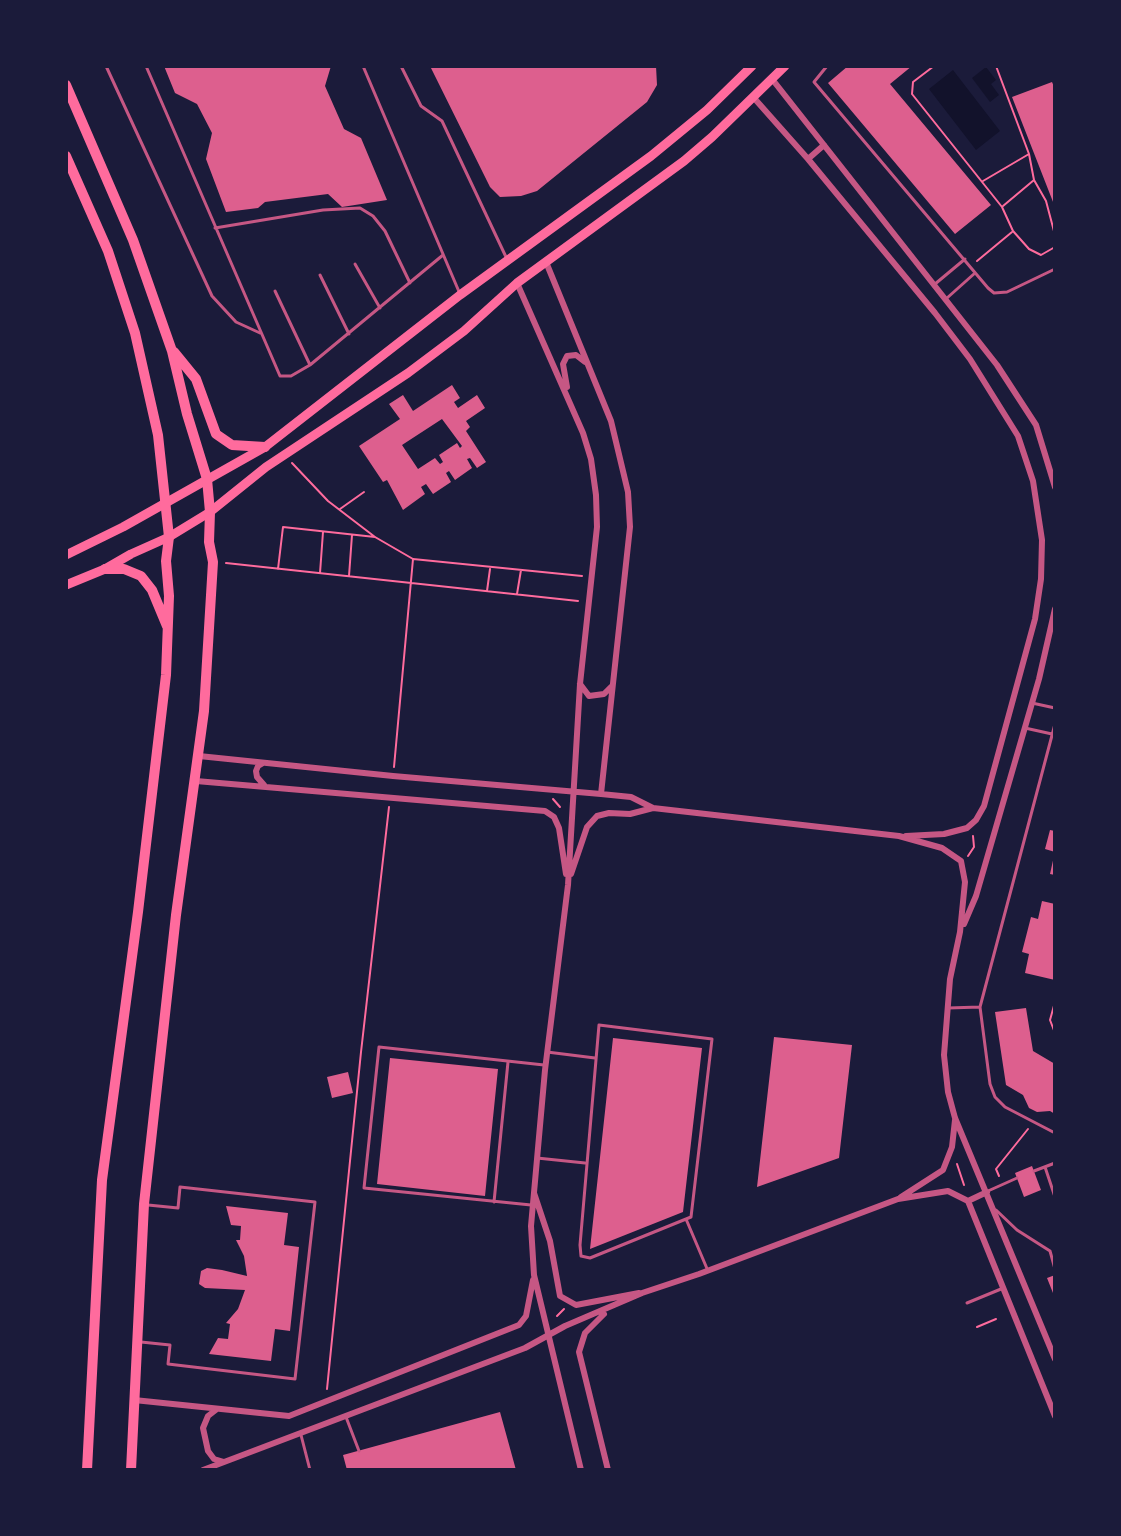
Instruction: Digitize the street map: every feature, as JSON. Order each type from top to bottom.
[{"type":"main road","points":[[66,555],[207,479],[224,473],[265,447],[460,295],[651,156],[707,110],[752,66]]},
{"type":"main road","points":[[66,585],[169,537],[210,512],[285,455],[408,373],[464,331],[517,283],[660,180],[712,137],[785,66]]},
{"type":"main road","points":[[66,85],[133,240],[172,351],[207,479],[209,542],[213,562],[208,668],[199,756],[176,915],[144,1204],[131,1470]]},
{"type":"main road","points":[[66,156],[108,251],[135,333],[158,435],[169,537],[166,561],[169,631],[140,896],[102,1180],[87,1470]]},
{"type":"main road","points":[[172,351],[196,379],[216,434],[232,445],[265,447]]},
{"type":"main road","points":[[105,569],[124,569],[141,576],[152,590],[169,631]]},
{"type":"street","points":[[772,79],[997,365],[1036,425],[1055,487]]},
{"type":"street","points":[[199,756],[631,797],[653,808],[899,836],[944,834],[967,828],[976,820],[984,806],[1035,619],[1041,579],[1042,540],[1033,481],[1018,436],[970,359],[808,159],[754,98]]},
{"type":"street","points":[[808,159],[824,145]]},
{"type":"street","points":[[546,261],[611,421],[628,492],[630,527],[601,794]]},
{"type":"street","points":[[517,283],[571,403],[591,459],[596,495],[597,527],[580,684],[568,885],[531,1205],[534,1275],[581,1470]]},
{"type":"street","points":[[571,403],[563,364],[567,356],[576,355],[587,363]]},
{"type":"street","points":[[960,932],[976,896],[1032,703],[1055,609]]},
{"type":"street","points":[[580,684],[589,696],[604,694],[611,687]]},
{"type":"street","points":[[264,785],[256,771],[265,761]]},
{"type":"street","points":[[196,781],[545,811],[554,817],[559,828],[568,885]]},
{"type":"street","points":[[984,806],[1000,810]]},
{"type":"street","points":[[568,885],[587,827],[597,816],[630,814],[653,808]]},
{"type":"street","points":[[899,836],[942,848],[961,861],[965,882],[960,932],[950,979],[944,1055],[948,1092],[955,1118],[1055,1359]]},
{"type":"street","points":[[898,1199],[943,1170],[952,1147],[955,1118]]},
{"type":"street","points":[[532,1187],[550,1241],[560,1296],[576,1305],[642,1293]]},
{"type":"street","points":[[203,1470],[525,1348],[642,1293],[898,1199],[948,1191],[968,1201],[1055,1416]]},
{"type":"street","points":[[968,1201],[987,1192]]},
{"type":"street","points":[[134,1400],[289,1416],[519,1325],[526,1316],[534,1275]]},
{"type":"street","points":[[607,1310],[585,1333],[579,1352],[608,1470]]},
{"type":"street","points":[[217,1409],[208,1416],[203,1428],[208,1451],[214,1459],[224,1462]]},
{"type":"lane","points":[[106,66],[212,296],[236,322],[260,333]]},
{"type":"lane","points":[[146,66],[280,376],[288,377],[310,365],[443,255]]},
{"type":"lane","points":[[363,66],[460,295]]},
{"type":"lane","points":[[401,66],[421,106],[442,121],[508,260]]},
{"type":"lane","points":[[827,66],[814,82],[994,293],[1007,292],[1055,270]]},
{"type":"lane","points":[[215,228],[323,210],[360,208],[373,216],[385,231],[410,283]]},
{"type":"lane","points":[[935,284],[965,259]]},
{"type":"lane","points":[[355,264],[380,308]]},
{"type":"lane","points":[[947,298],[975,273]]},
{"type":"lane","points":[[320,275],[349,334]]},
{"type":"lane","points":[[275,291],[310,365]]},
{"type":"lane","points":[[1032,703],[1055,708]]},
{"type":"lane","points":[[1055,724],[980,1007],[990,1084],[995,1097],[1005,1107],[1055,1133]]},
{"type":"lane","points":[[1024,727],[1052,734]]},
{"type":"lane","points":[[948,1008],[980,1007]]},
{"type":"lane","points":[[599,1025],[712,1039],[691,1217],[590,1258],[581,1256],[585,1163],[595,1058],[599,1025]]},
{"type":"lane","points":[[531,1205],[364,1188],[379,1047],[545,1065]]},
{"type":"lane","points":[[547,1052],[595,1058]]},
{"type":"lane","points":[[494,1202],[508,1061]]},
{"type":"lane","points":[[535,1158],[585,1163]]},
{"type":"lane","points":[[1034,1171],[1055,1163]]},
{"type":"lane","points":[[1045,1167],[1055,1197]]},
{"type":"lane","points":[[987,1192],[1017,1178]]},
{"type":"lane","points":[[137,1342],[170,1345],[168,1364],[295,1379],[315,1202],[180,1187],[178,1208],[144,1204]]},
{"type":"lane","points":[[994,1207],[1017,1230],[1050,1251],[1055,1269]]},
{"type":"lane","points":[[686,1219],[708,1271]]},
{"type":"lane","points":[[967,1303],[1003,1288]]},
{"type":"lane","points":[[346,1417],[359,1451]]},
{"type":"lane","points":[[301,1435],[310,1470]]},
{"type":"path","points":[[934,66],[913,82],[912,94],[1002,207],[1013,231],[1034,254],[1048,254],[1055,247]]},
{"type":"path","points":[[996,66],[1029,154],[1034,180],[1046,201],[1055,235]]},
{"type":"path","points":[[982,182],[1029,154]]},
{"type":"path","points":[[1002,207],[1034,180]]},
{"type":"path","points":[[970,266],[1013,231]]},
{"type":"path","points":[[285,455],[339,510],[375,537],[413,559],[591,576]]},
{"type":"path","points":[[339,510],[364,492]]},
{"type":"path","points":[[278,570],[283,527],[375,537]]},
{"type":"path","points":[[320,574],[323,532]]},
{"type":"path","points":[[349,577],[352,535]]},
{"type":"path","points":[[393,776],[413,559]]},
{"type":"path","points":[[213,562],[588,602]]},
{"type":"path","points":[[487,592],[490,567]]},
{"type":"path","points":[[517,595],[521,570]]},
{"type":"path","points":[[326,1403],[391,797]]},
{"type":"path","points":[[553,797],[560,807]]},
{"type":"path","points":[[966,858],[974,847],[973,835]]},
{"type":"path","points":[[1055,1002],[1050,1020],[1055,1033]]},
{"type":"path","points":[[1001,1184],[996,1169],[1033,1122]]},
{"type":"path","points":[[956,1163],[964,1185]]},
{"type":"path","points":[[557,1316],[567,1305]]},
{"type":"path","points":[[977,1327],[996,1319]]},
{"type":"shaded area","points":[[986,67],[996,80],[991,84],[999,95],[990,102],[972,78]]},
{"type":"shaded area","points":[[953,70],[1000,131],[976,150],[929,89]]},
{"type":"building","points":[[164,66],[331,66],[325,86],[344,129],[361,138],[387,200],[342,207],[328,194],[265,202],[258,208],[226,212],[206,159],[212,133],[197,104],[175,93]]},
{"type":"building","points":[[430,66],[656,66],[657,85],[647,102],[537,191],[500,197],[490,187]]},
{"type":"building","points":[[848,66],[912,66],[890,84],[991,205],[955,234],[828,83]]},
{"type":"building","points":[[1052,82],[1055,89],[1055,207],[1012,97]]},
{"type":"building","points":[[452,385],[460,398],[454,402],[458,408],[477,395],[485,408],[466,421],[470,427],[466,431],[486,462],[477,468],[470,458],[467,459],[472,468],[455,480],[449,471],[446,473],[451,482],[433,494],[426,484],[421,487],[425,494],[403,510],[387,480],[383,482],[359,446],[400,419],[389,404],[403,395],[413,411]],"holes":[[[442,419],[462,446],[460,448],[457,443],[439,455],[443,462],[440,464],[435,458],[418,469],[402,445]]]},
{"type":"building","points":[[1050,830],[1055,831],[1055,852],[1045,849]]},
{"type":"building","points":[[1055,856],[1055,875],[1050,874]]},
{"type":"building","points":[[1042,901],[1055,904],[1055,980],[1025,973],[1029,954],[1022,952],[1031,917],[1038,919]]},
{"type":"building","points":[[1026,1008],[1033,1051],[1055,1064],[1055,1114],[1029,1108],[1023,1095],[1006,1085],[995,1012]]},
{"type":"building","points":[[774,1037],[852,1045],[839,1158],[757,1187]]},
{"type":"building","points":[[613,1038],[702,1048],[683,1212],[590,1249]]},
{"type":"building","points":[[390,1058],[498,1069],[485,1196],[377,1184]]},
{"type":"building","points":[[348,1072],[353,1093],[332,1098],[327,1077]]},
{"type":"building","points":[[1032,1166],[1041,1190],[1024,1197],[1015,1173]]},
{"type":"building","points":[[226,1206],[288,1213],[284,1245],[299,1247],[290,1331],[275,1329],[271,1361],[209,1354],[218,1338],[228,1339],[230,1324],[226,1323],[238,1309],[245,1290],[205,1288],[199,1284],[201,1271],[207,1268],[247,1276],[244,1256],[236,1240],[240,1240],[241,1226],[231,1225]]},
{"type":"building","points":[[1055,1275],[1055,1298],[1047,1278]]},
{"type":"building","points":[[500,1412],[516,1470],[347,1470],[343,1455]]}]
